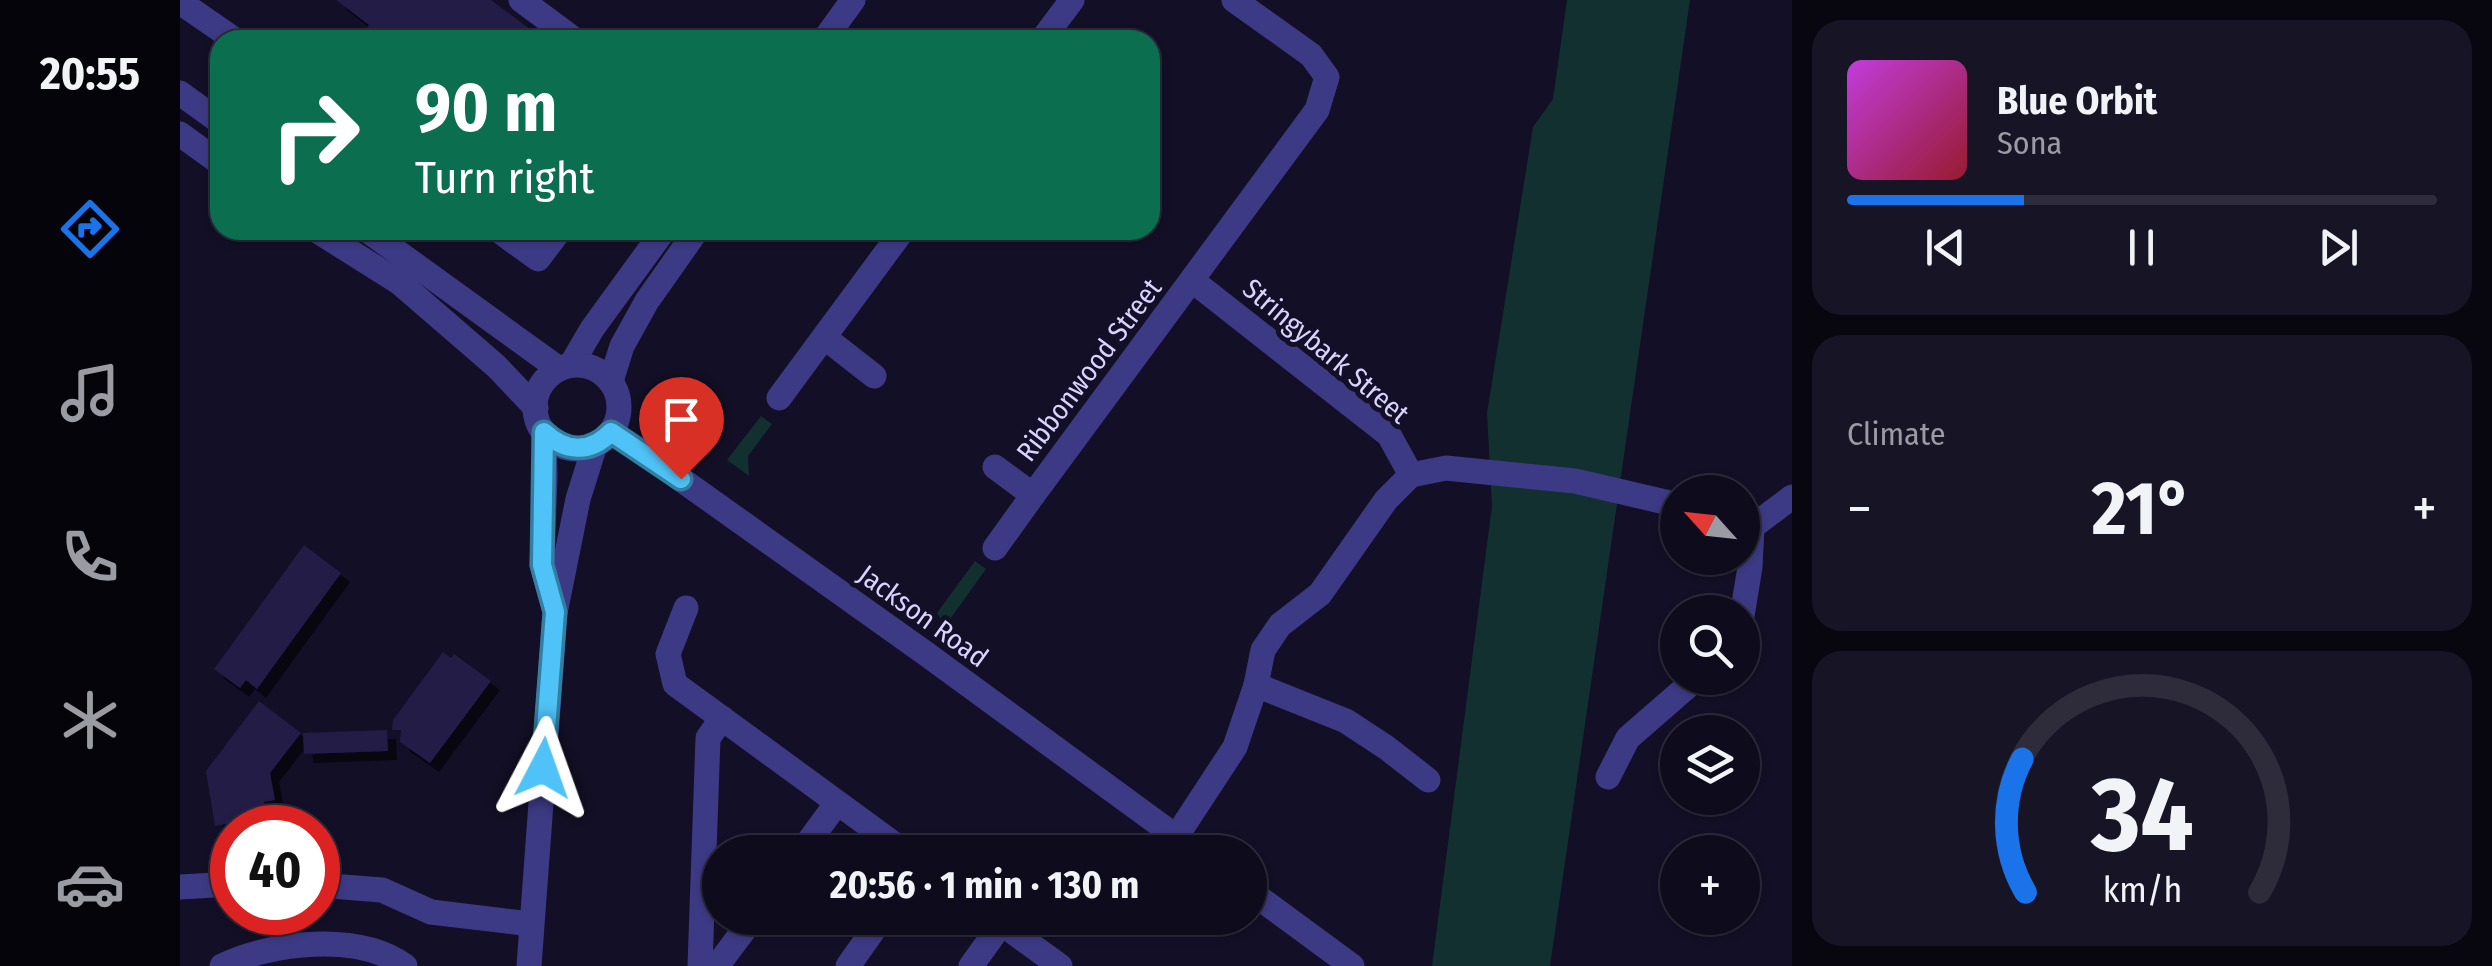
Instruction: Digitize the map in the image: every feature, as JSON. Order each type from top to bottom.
[{"type":"street","points":[[520,0],[561,30]]},
{"type":"street","points":[[831,30],[853,0]]},
{"type":"street","points":[[1050,30],[1072,0]]},
{"type":"street","name":"Ribbonwood Street","points":[[995,548],[1317,110],[1326,78],[1311,55],[1234,0]]},
{"type":"street","points":[[180,2],[221,30]]},
{"type":"street","points":[[180,94],[210,115]]},
{"type":"street","points":[[180,134],[210,156]]},
{"type":"street","points":[[332,240],[400,283],[496,366],[554,442],[581,448],[603,438]]},
{"type":"street","points":[[381,240],[565,367],[594,367],[611,381],[619,398],[618,416],[603,438],[578,499],[555,612],[529,966]]},
{"type":"street","points":[[512,240],[538,259],[552,240]]},
{"type":"street","points":[[555,612],[542,565],[538,392],[546,378],[565,367],[657,240]]},
{"type":"street","points":[[611,381],[622,346],[647,301],[690,240]]},
{"type":"street","points":[[779,398],[896,240]]},
{"type":"street","name":"Stringybark Street","points":[[1193,281],[1389,436],[1411,475]]},
{"type":"street","points":[[824,337],[874,376]]},
{"type":"street","name":"Jackson Road","points":[[603,438],[651,458],[1173,835]]},
{"type":"street","name":"Ribbonwood Street","points":[[995,467],[1034,495]]},
{"type":"street","points":[[1192,835],[1236,747],[1263,650],[1280,625],[1320,594],[1386,500],[1411,475],[1446,468],[1575,481],[1660,502]]},
{"type":"street","points":[[1760,517],[1792,496]]},
{"type":"street","points":[[686,608],[668,654],[675,684],[881,835]]},
{"type":"street","points":[[1256,685],[1346,721],[1428,780]]},
{"type":"street","points":[[1608,777],[1628,738],[1678,695]]},
{"type":"street","points":[[700,966],[708,738],[722,718]]},
{"type":"street","points":[[813,835],[837,803]]},
{"type":"street","points":[[180,886],[210,886]]},
{"type":"street","points":[[340,887],[382,890],[431,912],[532,924]]},
{"type":"street","points":[[1267,904],[1352,966]]},
{"type":"street","points":[[717,966],[740,935]]},
{"type":"street","points":[[848,966],[870,935]]},
{"type":"street","points":[[972,966],[990,935]]},
{"type":"street","points":[[1018,935],[1060,966]]},
{"type":"street","points":[[222,966],[242,956],[316,944],[368,949],[405,966]]},
{"type":"green space","points":[[1567,0],[1690,0],[1550,966],[1432,966],[1492,506],[1487,413],[1533,127],[1553,99]]},
{"type":"green space","points":[[761,416],[772,424],[748,456],[749,476],[727,460]]},
{"type":"green space","points":[[975,561],[986,569],[945,626],[937,613]]},
{"type":"building","points":[[336,0],[491,0],[532,30],[366,30],[369,25]]},
{"type":"building","points":[[304,545],[341,573],[257,689],[246,680],[240,688],[214,669]]},
{"type":"building","points":[[443,652],[451,658],[454,654],[491,681],[430,763],[400,742],[401,730],[392,730],[393,720]]},
{"type":"building","points":[[259,701],[301,733],[270,773],[275,800],[265,805],[212,805],[206,771]]},
{"type":"building","points":[[387,730],[388,751],[304,754],[303,733]]},
{"type":"route","points":[[543,768],[555,612],[542,565],[544,432],[554,442],[581,448],[604,440],[611,432],[681,479]]}]
